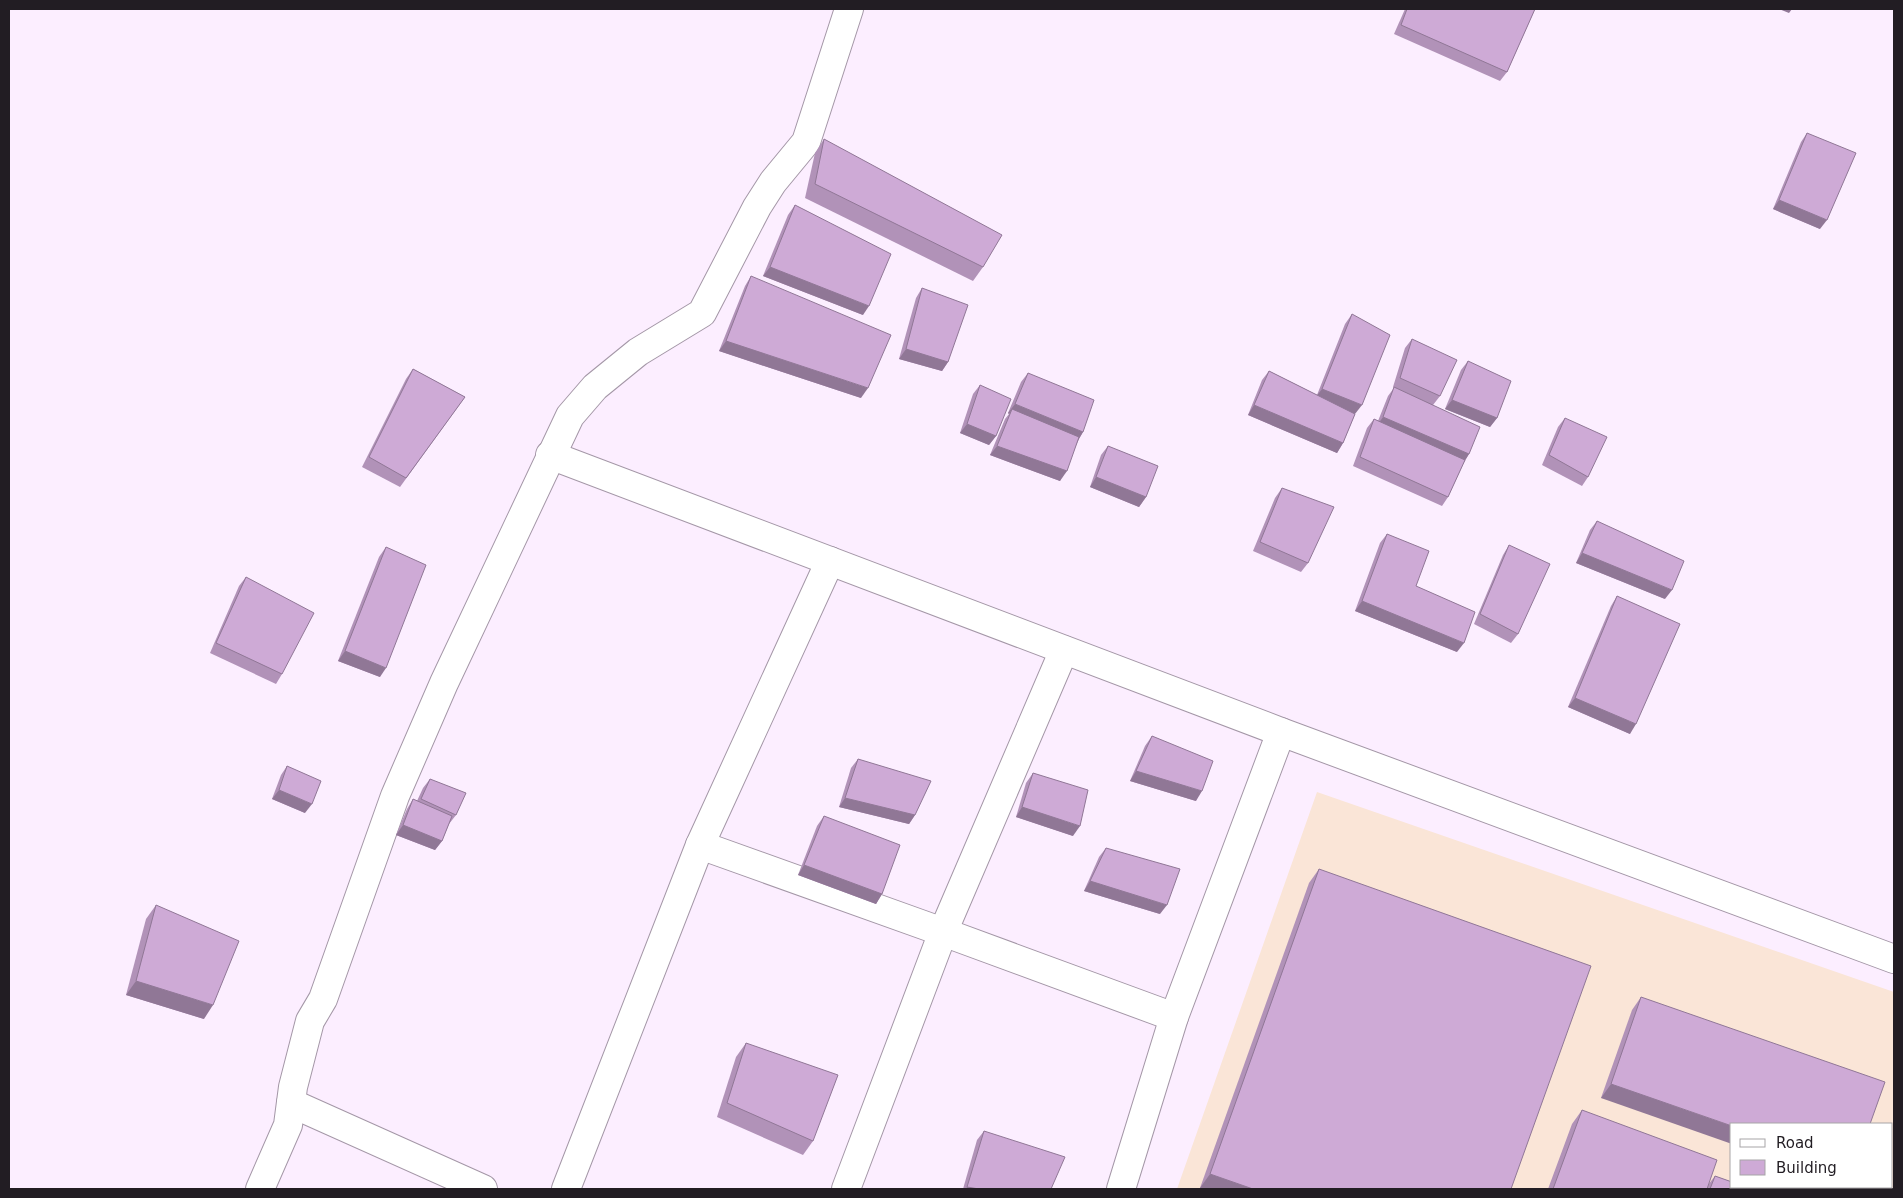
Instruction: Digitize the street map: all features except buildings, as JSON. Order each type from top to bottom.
[{"type":"street","points":[[260,1189],[288,1125],[293,1087],[310,1021],[323,999],[395,796],[444,683],[550,456],[570,416],[594,387],[638,352],[702,313],[757,207],[773,182],[806,142],[849,9]]},
{"type":"street","points":[[550,456],[1281,732],[1894,960]]},
{"type":"street","points":[[566,1189],[700,846],[830,561]]},
{"type":"street","points":[[846,1189],[943,932],[1064,650]]},
{"type":"street","points":[[1121,1189],[1174,1017],[1281,732]]},
{"type":"street","points":[[700,846],[943,932],[1174,1017]]},
{"type":"street","points":[[291,1103],[483,1189]]},
{"type":"shaded area","points":[[1317,792],[1894,992],[1894,1189],[1177,1189]]}]
